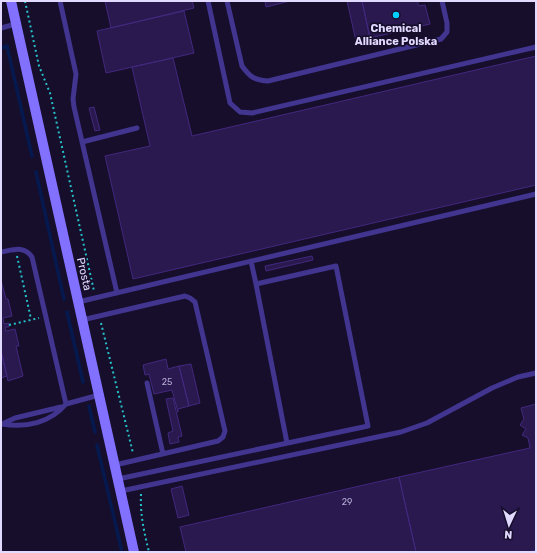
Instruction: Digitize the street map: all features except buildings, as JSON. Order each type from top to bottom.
[{"type":"street","name":"Prosta","points":[[11,1],[134,552]]},
{"type":"lane","points":[[60,1],[76,74],[73,99],[74,107],[117,293]]},
{"type":"lane","points":[[208,1],[230,103],[240,112],[252,113],[536,47]]},
{"type":"lane","points":[[227,1],[242,66],[248,74],[256,80],[268,80],[441,39],[447,32],[448,23],[442,1]]},
{"type":"lane","points":[[1,28],[16,24]]},
{"type":"lane","points":[[82,142],[137,128]]},
{"type":"lane","points":[[78,302],[536,194]]},
{"type":"lane","points":[[1,252],[18,248],[29,252],[32,257],[65,405]]},
{"type":"lane","points":[[250,261],[256,284],[287,443]]},
{"type":"lane","points":[[118,479],[368,426],[336,266],[256,284]]},
{"type":"lane","points":[[82,320],[185,296],[190,298],[195,302],[225,431],[223,437],[218,441],[115,465]]},
{"type":"lane","points":[[121,491],[401,432],[427,423],[492,388],[518,377],[536,373]]},
{"type":"lane","points":[[147,383],[163,454]]},
{"type":"lane","points":[[1,425],[15,418],[99,395]]},
{"type":"lane","points":[[1,425],[15,427],[47,420],[65,405]]},
{"type":"path","points":[[25,1],[39,66],[50,93],[96,298]]},
{"type":"path","points":[[12,257],[17,256],[31,320]]},
{"type":"path","points":[[9,325],[46,316]]},
{"type":"path","points":[[100,316],[134,460]]},
{"type":"path","points":[[141,487],[143,527],[149,552]]},
{"type":"waterway","points":[[1,48],[7,46],[32,156]]},
{"type":"waterway","points":[[36,172],[64,299]]},
{"type":"waterway","points":[[67,312],[83,382]]},
{"type":"waterway","points":[[89,406],[95,432]]},
{"type":"waterway","points":[[97,445],[122,552]]},
{"type":"place","name":"Chemical Alliance Polska","points":[[396,15]]}]
